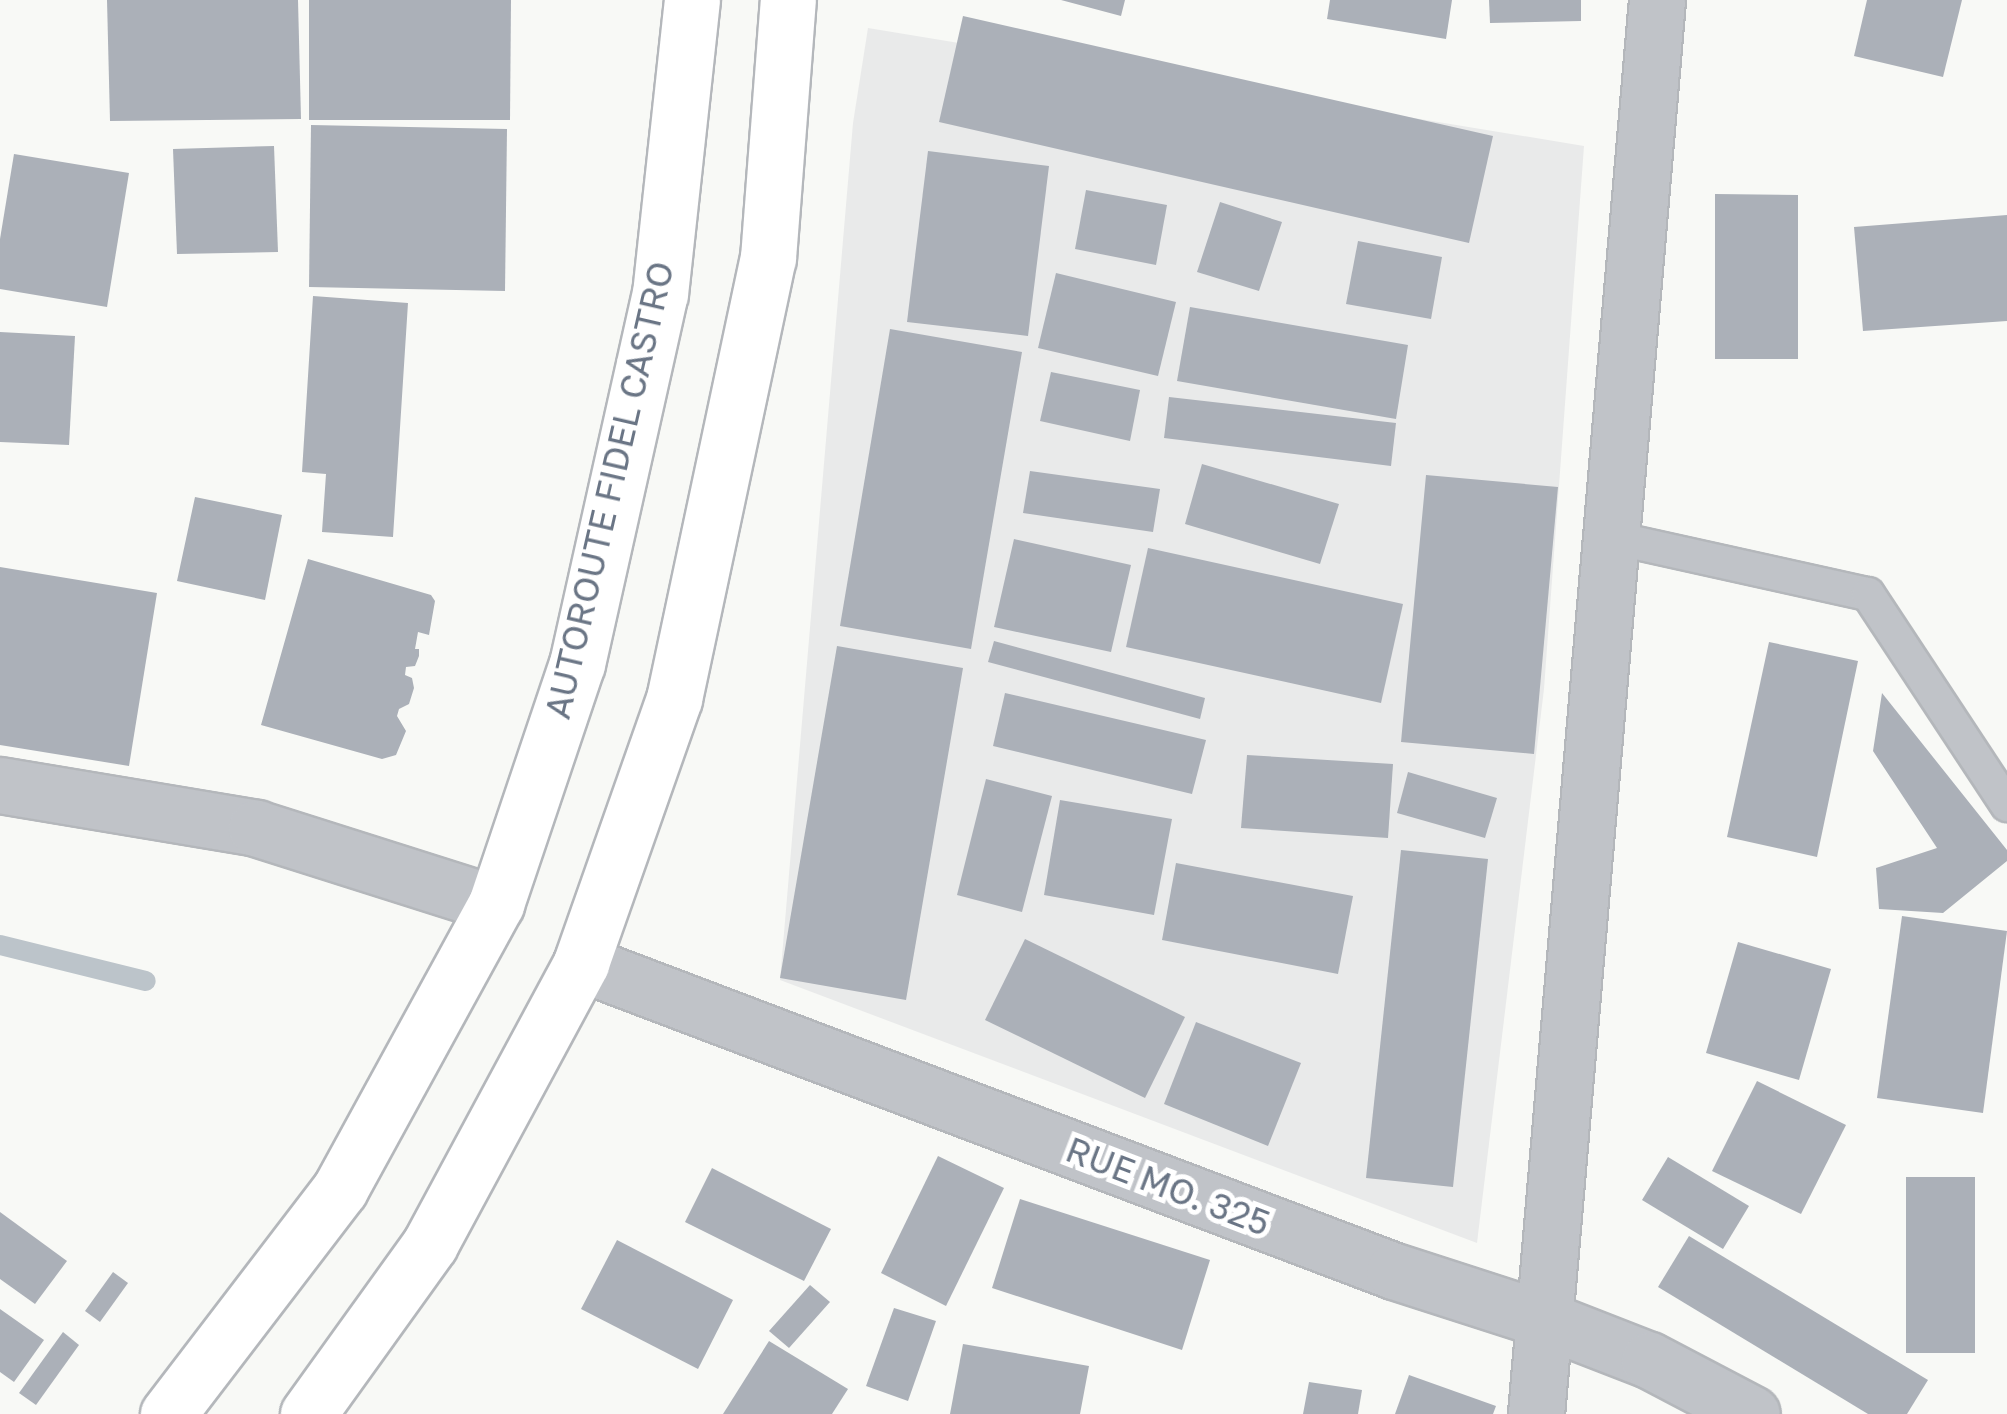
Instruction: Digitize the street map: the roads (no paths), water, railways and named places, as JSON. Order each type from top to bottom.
[{"type":"highway","name":"AUTOROUTE FIDEL CASTRO","points":[[168,1414],[340,1189],[496,904],[577,664],[660,294],[692,0]]},
{"type":"highway","points":[[308,1414],[430,1244],[581,963],[674,699],[768,258],[788,0]]},
{"type":"street","points":[[1536,1414],[1657,0]]},
{"type":"street","points":[[0,785],[256,828],[496,904]]},
{"type":"street","name":"RUE MO. 325","points":[[581,963],[1394,1272],[1546,1320],[1649,1360],[1752,1414]]},
{"type":"lane","points":[[1610,537],[1868,594],[2007,805]]},
{"type":"waterway","points":[[0,945],[146,981]]}]
